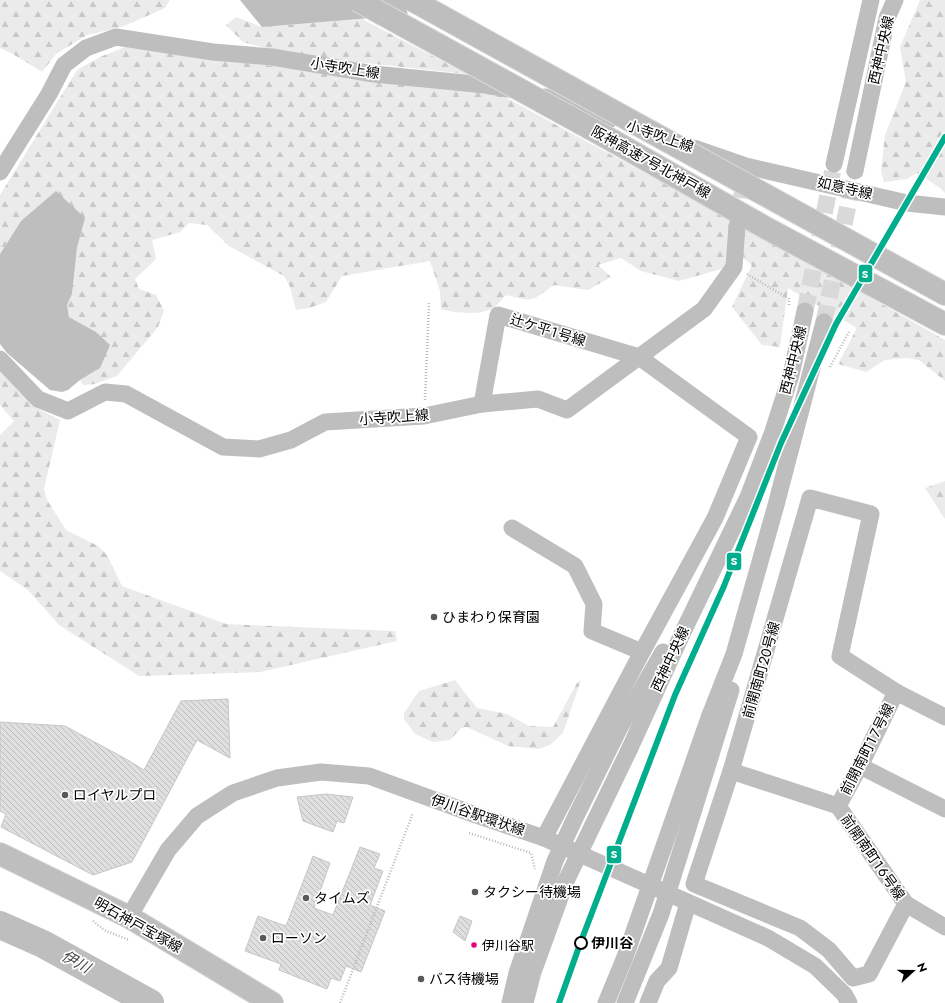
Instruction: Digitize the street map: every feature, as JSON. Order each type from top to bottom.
[{"type":"main road","name":"阪神高速7号北神戸線","points":[[357,0],[615,142],[766,228],[945,324]]},
{"type":"main road","name":"阪神高速7号北神戸線","points":[[412,0],[945,294]]},
{"type":"main road","name":"明石神戸宝塚線","points":[[0,854],[129,917],[272,1003]]},
{"type":"street","name":"西神中央線","points":[[834,164],[870,0]]},
{"type":"street","name":"西神中央線","points":[[855,171],[887,18],[895,0]]},
{"type":"street","name":"小寺吹上線","points":[[0,172],[49,94],[64,65],[86,48],[116,37],[213,52],[272,57],[374,74],[485,85],[534,93],[582,107],[641,131],[746,166]]},
{"type":"street","name":"如意寺線","points":[[746,166],[907,203],[945,207]]},
{"type":"street","points":[[734,267],[737,226]]},
{"type":"street","name":"小寺吹上線","points":[[0,359],[38,399],[68,411],[105,392],[126,394],[223,447],[259,449],[291,440],[325,422],[424,416],[482,404],[538,399],[567,410],[704,309],[734,267]]},
{"type":"street","name":"西神中央線","points":[[525,1003],[533,972],[566,881],[748,497],[772,434],[791,375],[805,312]]},
{"type":"street","name":"辻ケ平１号線","points":[[482,404],[498,315],[639,357]]},
{"type":"street","name":"西神中央線","points":[[606,1003],[625,957],[710,715],[734,654],[776,505],[824,322]]},
{"type":"street","points":[[544,838],[642,652],[715,518],[749,437],[639,357]]},
{"type":"street","name":"前開南町２０号線","points":[[906,904],[870,974],[853,978],[829,950],[800,928],[694,884],[731,771],[810,498],[871,514],[840,656],[896,692],[945,717]]},
{"type":"street","points":[[625,1003],[661,914],[732,687],[776,505]]},
{"type":"street","points":[[512,528],[575,566],[594,604],[592,631],[642,652]]},
{"type":"street","points":[[510,1003],[517,973],[555,861],[574,818],[620,727],[730,536]]},
{"type":"street","name":"前開南町１７号線","points":[[838,806],[860,766],[896,692]]},
{"type":"street","points":[[860,766],[945,809]]},
{"type":"street","name":"前開南町１６号線","points":[[731,771],[838,806],[906,904],[945,926]]},
{"type":"street","name":"伊川谷駅環状線","points":[[129,917],[168,850],[197,816],[233,794],[277,778],[321,772],[369,776],[544,838],[768,938],[815,966],[844,994],[849,1003]]},
{"type":"street","points":[[648,1003],[657,981],[669,968],[688,903]]},
{"type":"path","points":[[734,267],[789,299]]},
{"type":"path","points":[[424,416],[430,303]]},
{"type":"path","points":[[827,373],[850,330]]},
{"type":"path","points":[[340,1003],[413,814]]},
{"type":"path","points":[[469,833],[531,853],[536,873]]},
{"type":"green space","points":[[0,0],[170,0],[165,8],[122,27],[87,35],[56,54],[42,72],[13,54],[0,48]]},
{"type":"green space","points":[[920,0],[945,0],[945,193],[917,173],[907,179],[884,182],[881,170],[885,135],[906,82],[900,47]]},
{"type":"green space","points":[[236,17],[262,27],[362,19],[467,74],[291,55],[243,42],[226,25]]},
{"type":"green space","points":[[125,47],[501,95],[792,253],[945,340],[945,381],[919,360],[907,358],[885,360],[866,372],[838,364],[857,328],[788,288],[780,347],[762,345],[732,307],[752,265],[741,257],[725,268],[679,281],[641,271],[621,258],[598,265],[611,277],[588,290],[554,285],[532,299],[522,299],[506,295],[495,307],[490,310],[476,313],[454,312],[441,309],[440,291],[430,261],[342,276],[326,302],[309,308],[296,310],[290,287],[284,276],[229,246],[207,225],[189,223],[180,232],[152,240],[156,259],[135,279],[139,289],[156,295],[164,311],[158,327],[117,376],[95,384],[83,385],[80,380],[100,368],[96,332],[69,317],[67,305],[72,294],[77,248],[85,218],[21,221],[0,254],[0,195],[77,70],[100,57]]},
{"type":"green space","points":[[0,367],[39,409],[60,420],[44,489],[47,500],[66,530],[98,546],[107,555],[122,586],[226,624],[395,631],[397,641],[260,672],[139,676],[59,625],[28,590],[0,571],[0,435],[14,421],[0,405]]},
{"type":"green space","points":[[945,481],[945,519],[925,488]]},
{"type":"green space","points":[[455,680],[477,708],[507,714],[529,726],[553,727],[577,683],[581,680],[563,733],[550,745],[539,749],[508,746],[467,727],[461,728],[450,740],[433,742],[415,734],[404,719],[404,713],[419,691]]},
{"type":"shaded area","points":[[240,0],[404,0],[408,15],[262,27]]},
{"type":"shaded area","points":[[56,191],[85,218],[77,248],[72,294],[67,305],[69,317],[96,332],[110,345],[100,368],[80,380],[68,390],[62,392],[50,390],[7,353],[0,344],[0,254],[21,221]]},
{"type":"building","points":[[228,699],[230,758],[197,740],[132,862],[93,875],[1,827],[6,814],[0,811],[0,722],[65,726],[144,770],[181,701]]},
{"type":"building","points":[[326,794],[353,797],[344,823],[337,821],[333,832],[303,821],[297,797]]},
{"type":"building","points":[[360,847],[380,854],[374,868],[383,871],[370,905],[385,911],[361,972],[346,966],[340,981],[331,978],[327,989],[279,970],[281,964],[245,951],[258,916],[286,926],[313,856],[330,863],[314,908],[333,915]]},
{"type":"building","points":[[460,916],[472,921],[465,941],[453,932]]},
{"type":"waterway","name":"伊川","points":[[0,925],[43,944],[150,1003]]},
{"type":"tunnel","points":[[805,311],[834,164]]},
{"type":"tunnel","points":[[824,322],[855,171]]},
{"type":"tunnel","points":[[738,223],[745,172]]},
{"type":"transit line","name":"S","points":[[559,1003],[675,695],[724,586],[781,443],[836,324],[945,137]]},
{"type":"place","name":"ひまわり保育園","points":[[434,617]]},
{"type":"place","name":"ロイヤルプロ","points":[[65,795]]},
{"type":"place","name":"タクシー待機場","points":[[475,892]]},
{"type":"place","name":"タイムズ","points":[[306,898]]},
{"type":"place","name":"ローソン","points":[[263,938]]},
{"type":"place","name":"伊川谷","points":[[581,943]]},
{"type":"place","name":"伊川谷駅","points":[[474,945]]},
{"type":"place","name":"バス待機場","points":[[421,979]]}]
